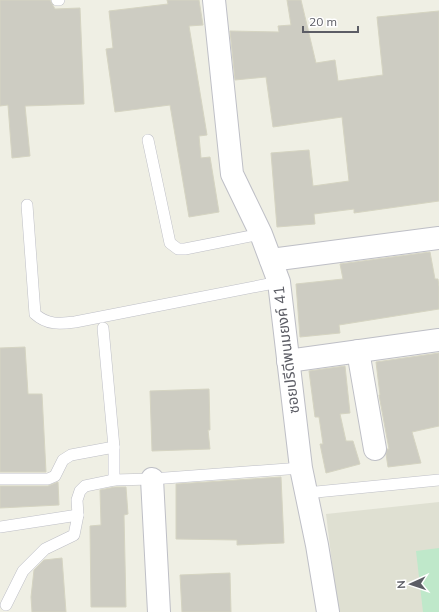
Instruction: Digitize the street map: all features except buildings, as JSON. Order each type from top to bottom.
[{"type":"street","name":"ซอยปรีดีพนมยงค์ 41","points":[[214,0],[232,174],[261,234],[279,282],[301,468],[318,545],[328,612]]},
{"type":"street","points":[[271,260],[439,238]]},
{"type":"street","points":[[288,361],[439,340]]},
{"type":"street","points":[[358,351],[375,449]]},
{"type":"street","points":[[152,479],[159,612]]},
{"type":"lane","points":[[148,140],[170,244],[178,249],[185,249],[261,234]]},
{"type":"lane","points":[[27,206],[35,314],[42,321],[57,324],[75,322],[279,282]]},
{"type":"lane","points":[[103,328],[114,447],[114,480]]},
{"type":"lane","points":[[0,480],[48,479],[55,476],[63,460],[71,455],[114,447]]},
{"type":"lane","points":[[6,605],[23,571],[45,549],[74,535],[78,515],[77,500],[80,491],[85,486],[114,480],[152,479],[301,468]]},
{"type":"lane","points":[[306,493],[439,480]]},
{"type":"lane","points":[[0,527],[78,515]]},
{"type":"shaded area","points":[[439,502],[439,612],[338,612],[326,514]]},
{"type":"green space","points":[[439,548],[439,612],[423,612],[416,551]]}]
